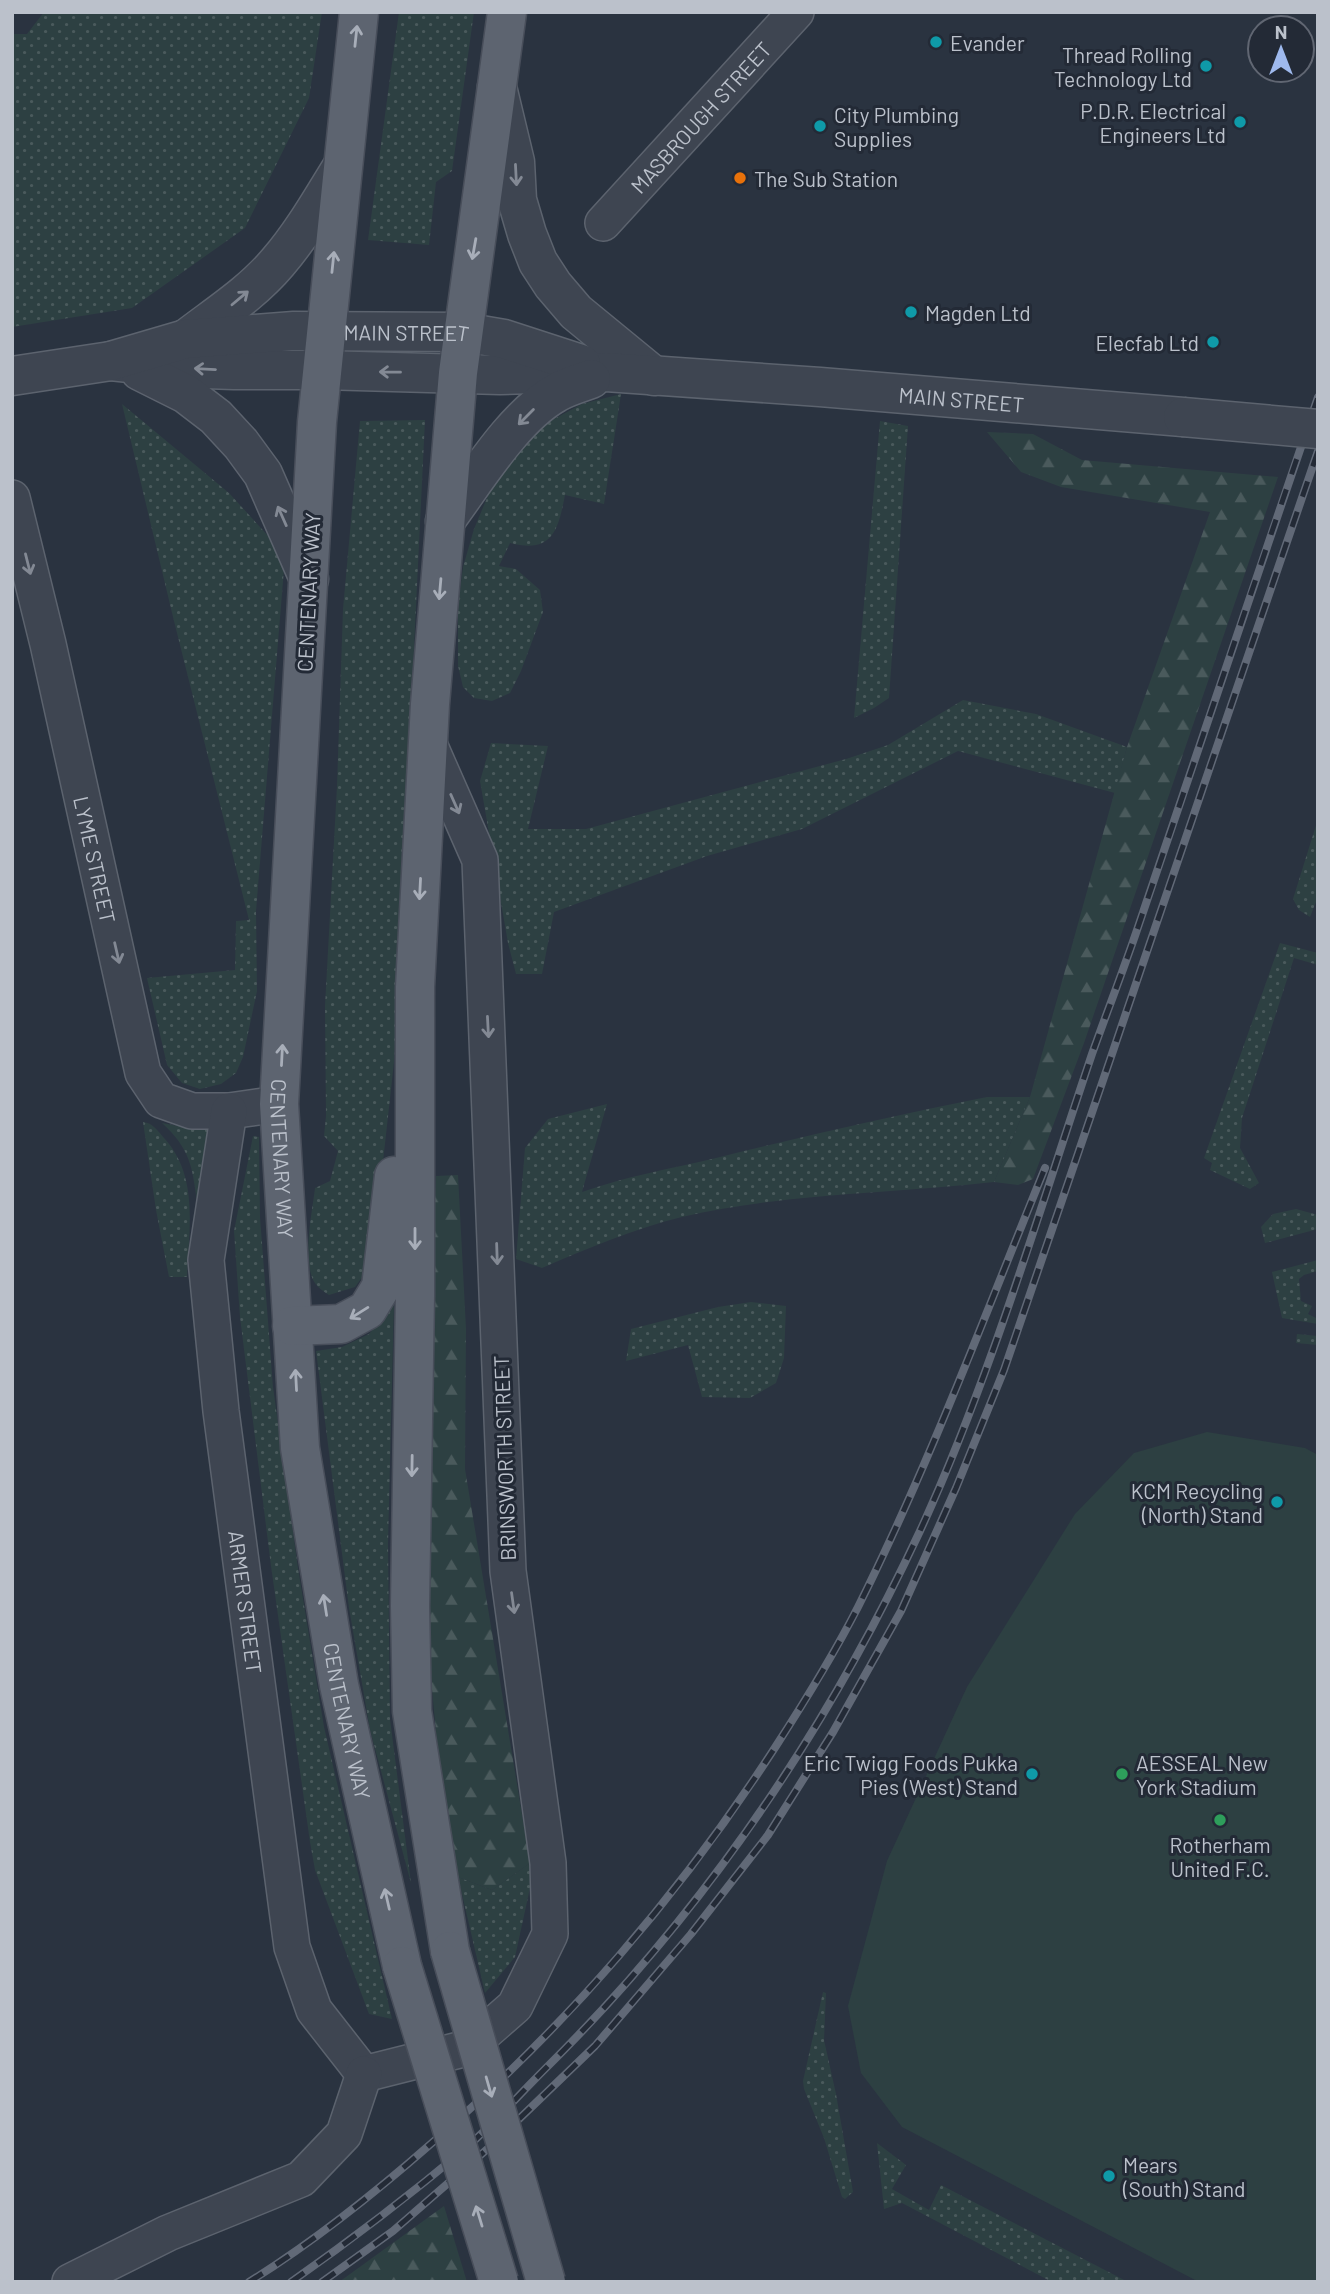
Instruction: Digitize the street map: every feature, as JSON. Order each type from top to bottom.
[{"type":"main road","name":"CENTENARY WAY","points":[[359,12],[317,422],[279,1104],[292,1326],[300,1448],[336,1671],[402,1966],[499,2282]]},
{"type":"main road","points":[[508,12],[458,373],[428,742],[415,987],[415,1296],[410,1606],[412,1712],[450,1951],[546,2282]]},
{"type":"main road","points":[[292,1326],[341,1324],[367,1310],[381,1287],[415,987]]},
{"type":"street","name":"MASBROUGH STREET","points":[[603,223],[796,12]]},
{"type":"street","points":[[496,85],[515,162],[517,200],[538,262],[576,312],[654,376]]},
{"type":"street","points":[[186,339],[242,297],[277,263],[307,224],[342,167]]},
{"type":"street","points":[[12,376],[118,362],[186,339],[326,330]]},
{"type":"street","name":"MAIN STREET","points":[[326,330],[463,332],[504,339],[606,373]]},
{"type":"street","points":[[118,362],[234,370],[322,370]]},
{"type":"street","points":[[118,362],[186,394],[216,417],[241,444],[263,474],[309,579]]},
{"type":"street","name":"MAIN STREET","points":[[322,370],[500,375],[606,373],[820,387],[1318,429]]},
{"type":"street","points":[[445,521],[508,437],[529,414],[556,393],[606,373]]},
{"type":"street","name":"LYME STREET","points":[[12,498],[48,645],[143,1073],[161,1100],[192,1111],[229,1111],[279,1104]]},
{"type":"street","name":"BRINSWORTH STREET","points":[[365,2074],[467,2048],[515,2006],[550,1934],[548,1863],[508,1571],[480,860],[428,742]]},
{"type":"street","name":"ARMER STREET","points":[[229,1111],[206,1260],[221,1411],[292,1947],[314,2010],[365,2074]]},
{"type":"street","points":[[70,2282],[168,2233],[301,2179],[344,2134],[365,2074]]},
{"type":"green space","points":[[44,12],[322,12],[309,98],[245,228],[132,308],[12,327],[12,34],[27,34]]},
{"type":"green space","points":[[399,12],[474,12],[452,171],[436,182],[429,245],[368,240]]},
{"type":"green space","points":[[621,394],[604,504],[565,495],[556,529],[551,537],[535,545],[510,543],[499,566],[516,569],[540,590],[543,612],[510,693],[492,701],[474,698],[463,687],[458,666],[458,607],[463,567],[474,529],[502,462],[539,427],[582,404]]},
{"type":"green space","points":[[122,404],[229,493],[271,539],[284,569],[256,911],[257,991],[243,1057],[236,1073],[221,1084],[200,1089],[182,1083],[167,1065],[147,978],[235,970],[236,921],[249,920]]},
{"type":"green space","points":[[425,420],[394,1062],[376,1225],[366,1272],[355,1287],[329,1295],[312,1278],[308,1243],[315,1188],[330,1181],[338,1151],[324,1136],[325,1006],[343,609],[360,421]]},
{"type":"green space","points":[[880,421],[908,426],[889,698],[854,718]]},
{"type":"green space","points":[[987,432],[1033,434],[1082,460],[1278,477],[1084,1043],[1033,1179],[1018,1185],[994,1182],[1030,1097],[1127,747],[1210,512],[1061,487],[1021,472]]},
{"type":"green space","points":[[963,700],[1036,714],[1127,747],[1115,793],[958,751],[802,829],[707,856],[554,912],[542,974],[516,974],[508,943],[480,781],[491,743],[548,746],[528,829],[586,829],[846,759],[888,745]]},
{"type":"green space","points":[[1318,819],[1318,897],[1310,917],[1299,910],[1293,899]]},
{"type":"green space","points":[[1280,943],[1318,953],[1318,965],[1294,958],[1242,1118],[1240,1148],[1259,1183],[1250,1189],[1210,1170],[1212,1163],[1204,1158]]},
{"type":"green space","points":[[987,1097],[1030,1097],[994,1182],[798,1199],[720,1209],[647,1227],[542,1268],[516,1259],[525,1148],[548,1119],[607,1104],[582,1192],[649,1173]]},
{"type":"green space","points":[[143,1122],[152,1125],[159,1132],[183,1169],[190,1222],[187,1277],[169,1277]]},
{"type":"green space","points":[[162,1123],[195,1129],[215,1128],[201,1203],[197,1202],[188,1158],[179,1141]]},
{"type":"green space","points":[[253,1136],[259,1137],[260,1217],[273,1387],[298,1568],[324,1727],[392,2019],[369,2014],[315,1870],[310,1842],[271,1566],[240,1317],[234,1231]]},
{"type":"green space","points":[[458,1175],[466,1329],[465,1469],[530,1863],[492,1890],[458,1877],[443,1807],[423,1593],[428,1363],[436,1176]]},
{"type":"green space","points":[[1296,1209],[1318,1215],[1318,1229],[1265,1243],[1261,1227],[1273,1214]]},
{"type":"green space","points":[[1318,1260],[1318,1271],[1299,1279],[1301,1301],[1312,1306],[1308,1314],[1318,1319],[1318,1324],[1282,1318],[1272,1272]]},
{"type":"green space","points":[[751,1302],[786,1306],[784,1358],[776,1383],[750,1398],[702,1397],[688,1345],[626,1361],[631,1329],[718,1307]]},
{"type":"green space","points":[[394,1303],[388,1544],[390,1719],[411,1883],[370,1730],[349,1608],[316,1351],[342,1347],[369,1334]]},
{"type":"green space","points":[[1297,1334],[1318,1336],[1318,1345],[1296,1343]]},
{"type":"green space","name":"AESSEAL New York Stadium","points":[[1207,1432],[1305,1448],[1318,1455],[1318,2282],[1199,2282],[902,2127],[861,2073],[848,2006],[887,1861],[967,1687],[1075,1514],[1134,1453]]},
{"type":"green space","points":[[530,1863],[530,1888],[515,1957],[485,1993],[458,1877],[492,1890]]},
{"type":"green space","points":[[823,1992],[826,1993],[824,2040],[853,2192],[845,2199],[842,2197],[803,2081]]},
{"type":"green space","points":[[877,2143],[906,2165],[892,2189],[929,2210],[941,2185],[1128,2282],[1052,2282],[902,2203],[884,2209]]},
{"type":"green space","points":[[444,2206],[467,2282],[339,2282]]},
{"type":"railway","points":[[291,2282],[380,2217],[466,2148],[602,2010],[657,1948],[708,1884],[802,1749],[844,1678],[920,1531],[946,1473],[991,1355],[1318,397]]},
{"type":"railway","points":[[322,2282],[393,2231],[492,2145],[595,2046],[691,1934],[768,1835],[833,1732],[901,1611],[956,1488],[1004,1370],[1318,451]]},
{"type":"railway","points":[[249,2282],[321,2233],[389,2180],[483,2097],[530,2051],[619,1956],[700,1855],[739,1801],[787,1729],[858,1607],[909,1499],[956,1389],[1045,1168]]},
{"type":"place","name":"Evander","points":[[936,42]]},
{"type":"place","name":"Thread Rolling Technology Ltd","points":[[1206,66]]},
{"type":"place","name":"P.D.R. Electrical Engineers Ltd","points":[[1240,122]]},
{"type":"place","name":"City Plumbing Supplies","points":[[820,126]]},
{"type":"place","name":"The Sub Station","points":[[740,178]]},
{"type":"place","name":"Magden Ltd","points":[[911,312]]},
{"type":"place","name":"Elecfab Ltd","points":[[1213,342]]},
{"type":"place","name":"KCM Recycling (North) Stand","points":[[1277,1502]]},
{"type":"place","name":"Eric Twigg Foods Pukka Pies (West) Stand","points":[[1032,1774]]},
{"type":"place","name":"AESSEAL New York Stadium","points":[[1122,1774]]},
{"type":"place","name":"Rotherham United F.C.","points":[[1220,1820]]},
{"type":"place","name":"Mears (South) Stand","points":[[1109,2176]]}]
